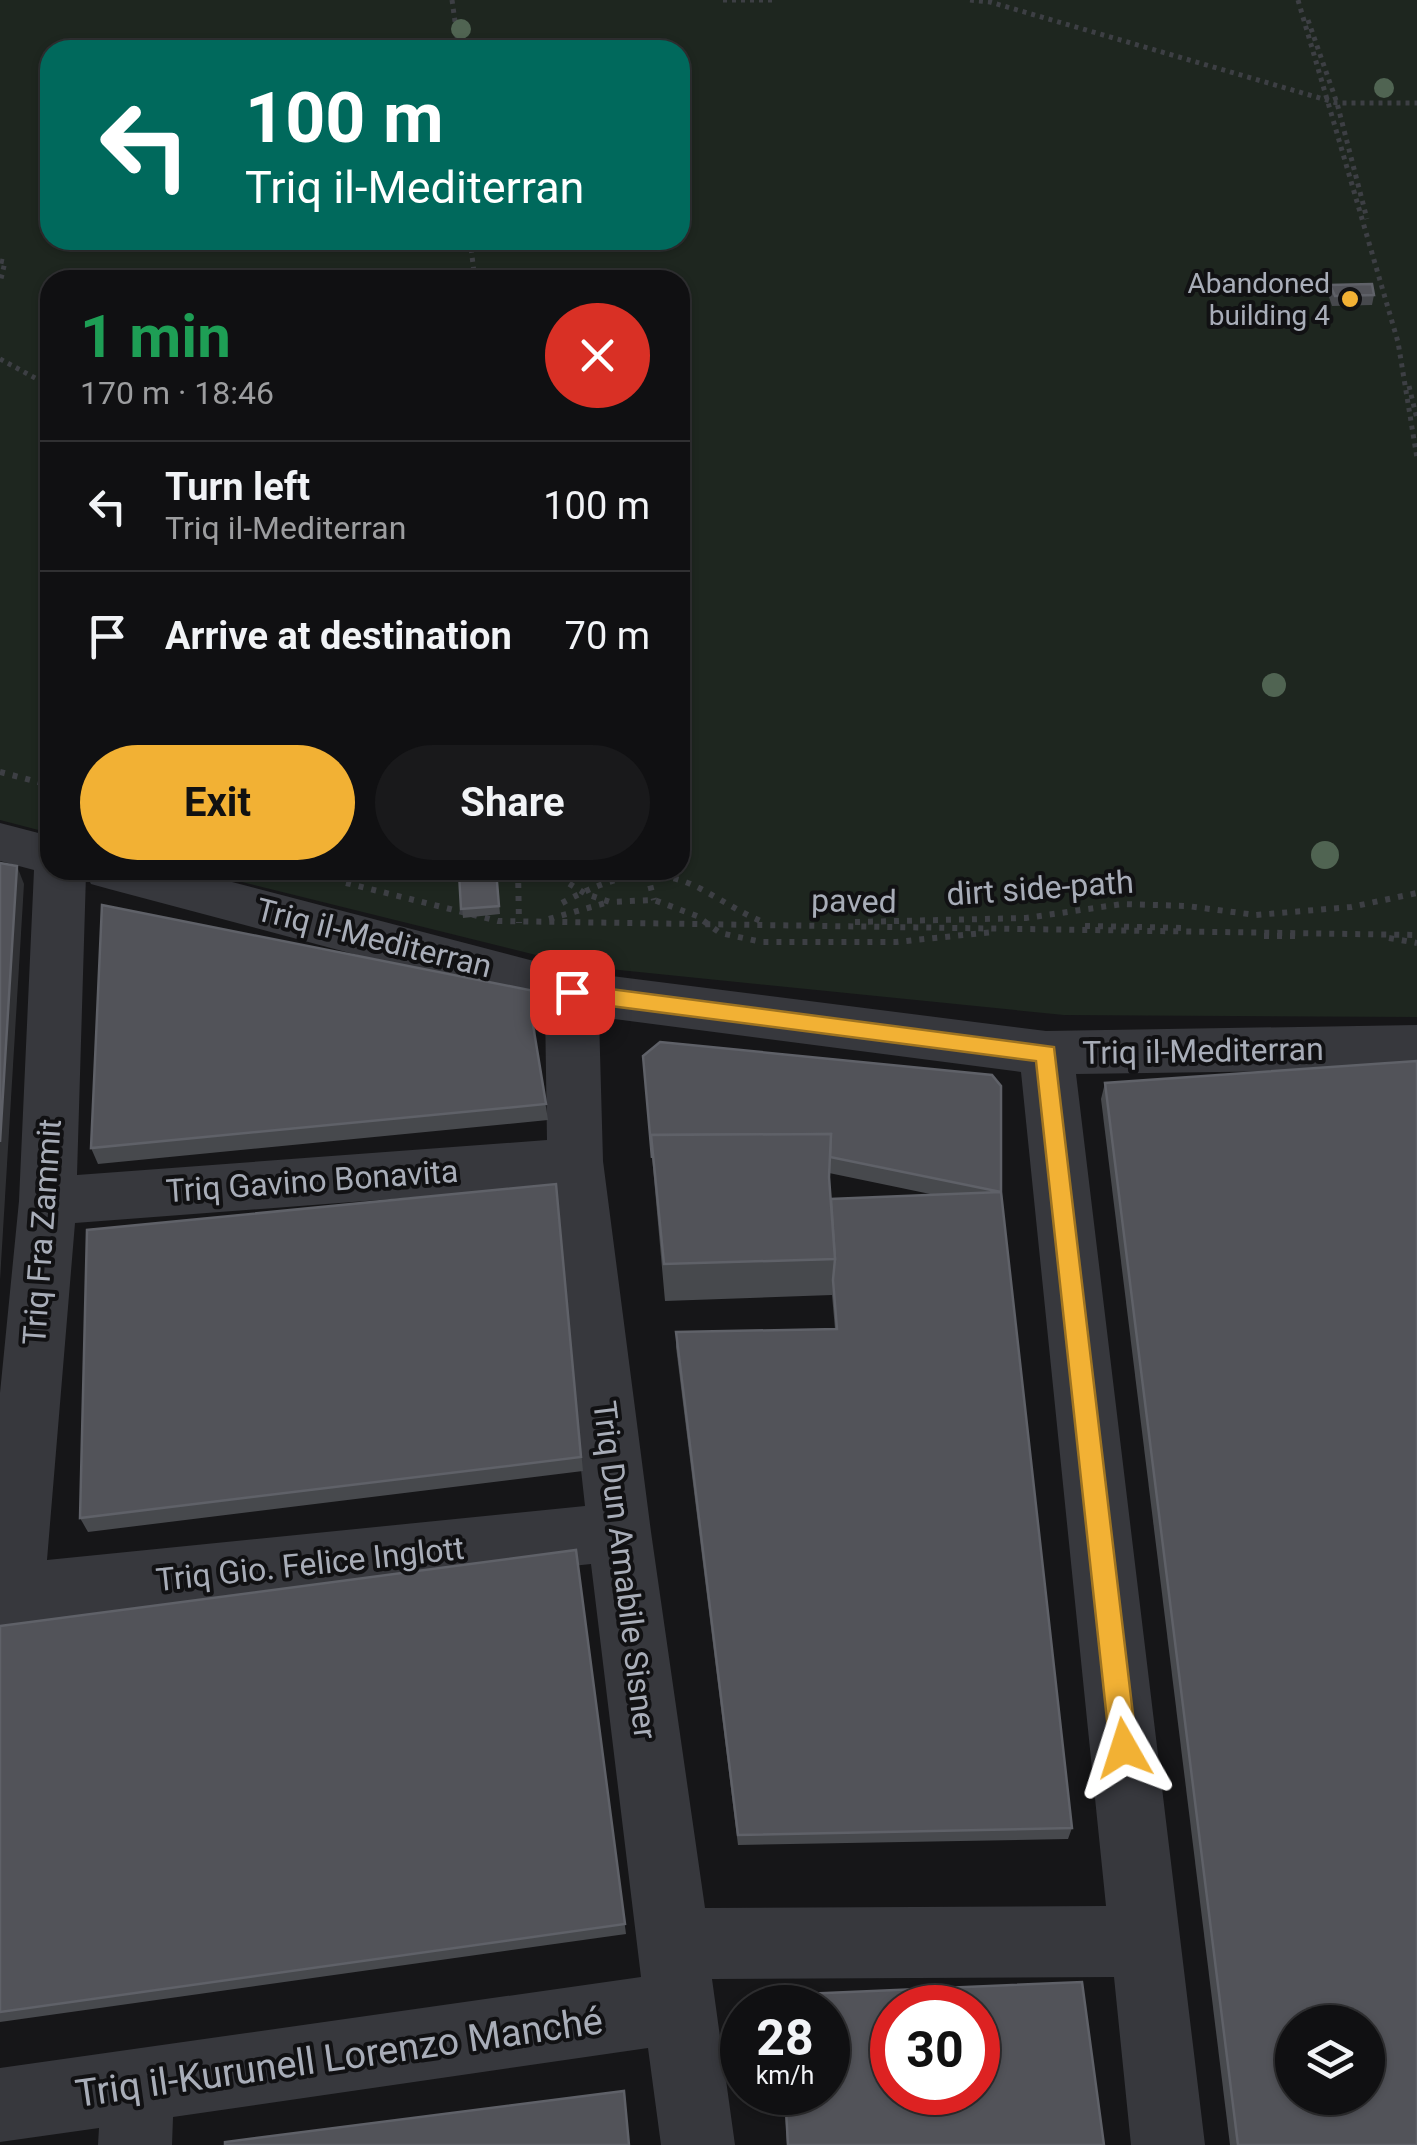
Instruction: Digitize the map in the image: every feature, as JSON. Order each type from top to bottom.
[{"type":"street","points":[[0,842],[40,852]]},
{"type":"street","name":"Triq Fra Zammit","points":[[6,1594],[48,1201],[60,880]]},
{"type":"street","name":"Triq il-Mediterran","points":[[148,880],[518,974],[572,992],[1046,1053],[1417,1047]]},
{"type":"street","name":"Triq Dun Amabile Sisner","points":[[572,992],[575,1161],[698,2145]]},
{"type":"street","points":[[1046,1053],[1168,2145]]},
{"type":"street","name":"Triq Gavino Bonavita","points":[[48,1201],[575,1161]]},
{"type":"street","name":"Triq Gio. Felice Inglott","points":[[6,1594],[619,1532]]},
{"type":"street","name":"Triq il-Kurunell Lorenzo Manché","points":[[0,2105],[136,2117],[676,1976],[1145,1941]]},
{"type":"path","points":[[452,0],[458,40]]},
{"type":"path","points":[[723,0],[777,0]]},
{"type":"path","points":[[970,0],[990,2],[1337,103],[1417,104]]},
{"type":"path","points":[[1300,0],[1337,103],[1417,418]]},
{"type":"path","points":[[1300,0],[1398,342],[1417,458]]},
{"type":"path","points":[[0,261],[4,262],[0,283]]},
{"type":"path","points":[[0,359],[40,381]]},
{"type":"path","points":[[0,770],[40,781]]},
{"type":"path","name":"paved","points":[[337,880],[498,921],[1417,935]]},
{"type":"path","points":[[518,880],[518,927],[610,902],[654,900],[697,916],[720,933],[762,942],[896,942],[1108,924],[1230,930],[1278,938],[1358,936],[1417,943]]},
{"type":"path","points":[[563,880],[610,902]]},
{"type":"path","name":"dirt side-path","points":[[562,902],[611,880]]},
{"type":"path","points":[[648,880],[654,900]]},
{"type":"path","name":"dirt side-path","points":[[675,880],[687,882],[750,918],[775,926],[1026,918],[1122,904],[1187,906],[1256,915],[1351,907],[1417,893]]},
{"type":"shaded area","points":[[0,0],[1417,0],[1417,1017],[1064,1015],[580,966],[234,880],[690,880],[690,270],[40,270],[40,830],[0,820]]},
{"type":"building","points":[[1372,284],[1374,295],[1335,296],[1330,285]]},
{"type":"building","points":[[0,863],[17,866],[0,1142]]},
{"type":"building","points":[[459,880],[497,880],[499,906],[461,909]]},
{"type":"building","points":[[102,905],[534,991],[533,1025],[546,1104],[91,1148]]},
{"type":"building","points":[[660,1042],[992,1075],[1001,1086],[1001,1192],[830,1157],[831,1134],[651,1135],[652,1158],[643,1056]]},
{"type":"building","points":[[1417,1061],[1417,2145],[1238,2145],[1105,1083]]},
{"type":"building","points":[[831,1134],[829,1177],[835,1259],[664,1264],[651,1135]]},
{"type":"building","points":[[556,1184],[581,1457],[80,1518],[87,1230]]},
{"type":"building","points":[[1001,1192],[1072,1828],[738,1835],[676,1332],[837,1329],[831,1199]]},
{"type":"building","points":[[576,1550],[625,1924],[0,2012],[0,1626]]},
{"type":"building","points":[[1082,1982],[1104,2145],[788,2145],[786,2115],[850,2115],[850,1992],[870,1991],[870,2115],[1000,2115],[1000,1986]]},
{"type":"building","points":[[624,2091],[629,2145],[225,2145],[225,2142]]},
{"type":"place","name":"Abandoned building 4","points":[[1350,299]]},
{"type":"route","points":[[572,992],[1046,1053],[1124,1748]]}]
